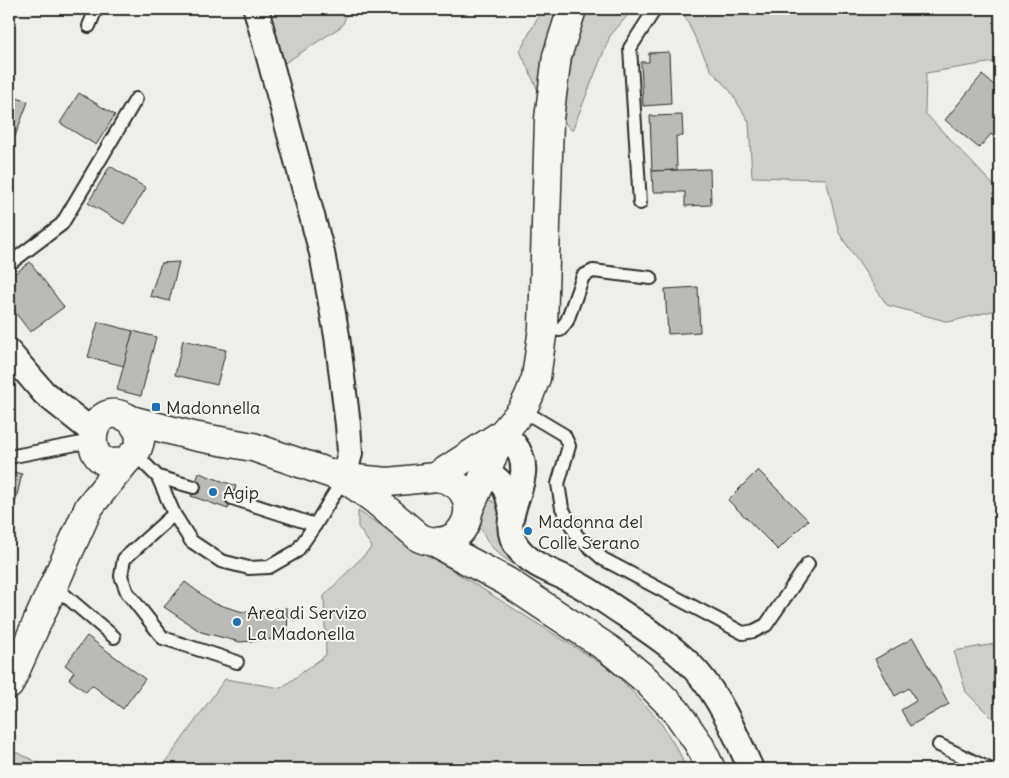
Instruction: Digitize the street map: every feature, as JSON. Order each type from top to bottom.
[{"type":"main road","points":[[433,542],[446,540],[458,534],[503,433],[522,410],[536,378],[543,328],[549,119],[557,56],[572,9]]},
{"type":"main road","points":[[9,685],[89,507],[134,453],[140,432],[123,417]]},
{"type":"main road","points":[[89,507],[93,441],[101,420],[123,417],[192,436],[253,447],[344,478],[388,482],[444,478],[459,486],[464,493],[467,516],[489,563],[506,581]]},
{"type":"main road","points":[[410,529],[404,516],[404,501],[411,488],[503,433]]},
{"type":"main road","points":[[93,441],[101,457],[109,462],[118,462],[134,453],[192,436]]},
{"type":"main road","points":[[344,478],[374,499],[420,538],[433,542],[506,581],[610,650],[646,680],[676,711],[699,744],[711,769]]},
{"type":"street","points":[[256,9],[323,262],[337,336],[350,453],[344,478]]},
{"type":"street","points":[[9,352],[44,393],[93,441]]},
{"type":"street","points":[[44,393],[123,417]]},
{"type":"street","points":[[503,433],[514,444],[522,458],[524,476],[512,513]]},
{"type":"street","points":[[485,471],[498,478],[504,484],[512,513],[511,534],[517,546],[528,559],[582,586],[664,642],[698,674],[723,709],[752,769]]},
{"type":"lane","points":[[89,26],[96,9]]},
{"type":"lane","points":[[640,203],[630,48],[654,9]]},
{"type":"lane","points":[[9,264],[62,224],[136,98]]},
{"type":"lane","points":[[543,328],[560,330],[568,321],[583,276],[593,270],[651,278]]},
{"type":"lane","points":[[522,410],[564,435],[569,446],[558,484],[562,508],[577,536],[603,559],[743,633],[754,632],[766,625],[808,564]]},
{"type":"lane","points":[[9,457],[93,441]]},
{"type":"lane","points":[[134,453],[158,477],[174,514],[191,541],[221,561],[249,568],[269,567],[297,551],[315,526],[344,478]]},
{"type":"lane","points":[[158,477],[194,487]]},
{"type":"lane","points":[[232,498],[315,526]]},
{"type":"lane","points":[[174,514],[124,560],[121,576],[128,592],[163,638],[237,662]]},
{"type":"lane","points":[[54,586],[114,637]]},
{"type":"lane","points":[[939,746],[989,769]]},
{"type":"lane","points":[[960,769],[973,763]]},
{"type":"shaded area","points":[[260,9],[349,9],[342,26],[277,68]]},
{"type":"shaded area","points":[[542,9],[633,9],[610,36],[572,131],[539,93],[520,51]]},
{"type":"shaded area","points":[[681,9],[1000,9],[1000,61],[926,73],[925,113],[1000,192],[1000,309],[949,322],[887,305],[839,233],[826,179],[752,177],[749,122],[731,92],[711,70]]},
{"type":"shaded area","points":[[486,497],[499,510],[503,543],[515,565],[500,555],[490,545],[483,533],[477,516]]},
{"type":"shaded area","points":[[358,511],[613,671],[659,720],[680,754],[686,769],[161,769],[225,679],[281,688],[326,655],[324,596],[372,547],[358,527]]},
{"type":"shaded area","points":[[1000,643],[1000,726],[966,692],[954,651]]},
{"type":"shaded area","points":[[9,749],[52,769],[9,769]]},
{"type":"building","points":[[669,52],[671,104],[643,106],[641,62],[649,62],[649,53]]},
{"type":"building","points":[[982,75],[1000,90],[1000,142],[991,134],[979,148],[945,120]]},
{"type":"building","points":[[79,93],[115,115],[96,145],[60,123]]},
{"type":"building","points":[[9,95],[28,102],[9,152]]},
{"type":"building","points":[[682,115],[683,136],[676,136],[677,170],[652,171],[650,116]]},
{"type":"building","points":[[110,166],[146,188],[124,224],[88,203]]},
{"type":"building","points":[[710,169],[711,205],[685,206],[685,192],[653,192],[652,171]]},
{"type":"building","points":[[30,262],[64,307],[30,332],[9,304],[9,278]]},
{"type":"building","points":[[179,262],[169,301],[150,296],[161,263]]},
{"type":"building","points":[[698,287],[700,332],[668,334],[665,289]]},
{"type":"building","points":[[98,322],[133,331],[124,366],[88,357]]},
{"type":"building","points":[[133,331],[156,337],[141,396],[117,390]]},
{"type":"building","points":[[183,340],[226,350],[217,385],[175,375]]},
{"type":"building","points":[[758,470],[808,520],[778,550],[728,500]]},
{"type":"building","points":[[9,471],[22,474],[10,525],[9,525]]},
{"type":"building","name":"Agip","points":[[199,473],[236,486],[228,509],[191,496]]},
{"type":"building","name":"Area di Servizo La Madonella","points":[[185,582],[213,603],[243,612],[287,608],[288,638],[240,642],[201,632],[164,607]]},
{"type":"building","points":[[87,636],[145,679],[123,709],[92,685],[86,692],[69,679],[74,672],[65,665]]},
{"type":"building","points":[[913,638],[949,704],[910,726],[901,710],[916,701],[909,688],[895,696],[875,659]]},
{"type":"place","name":"Madonnella","points":[[156,407]]},
{"type":"place","name":"Agip","points":[[213,492]]},
{"type":"place","name":"Madonna del Colle Serano","points":[[528,531]]},
{"type":"place","name":"Area di Servizo La Madonella","points":[[237,622]]}]
